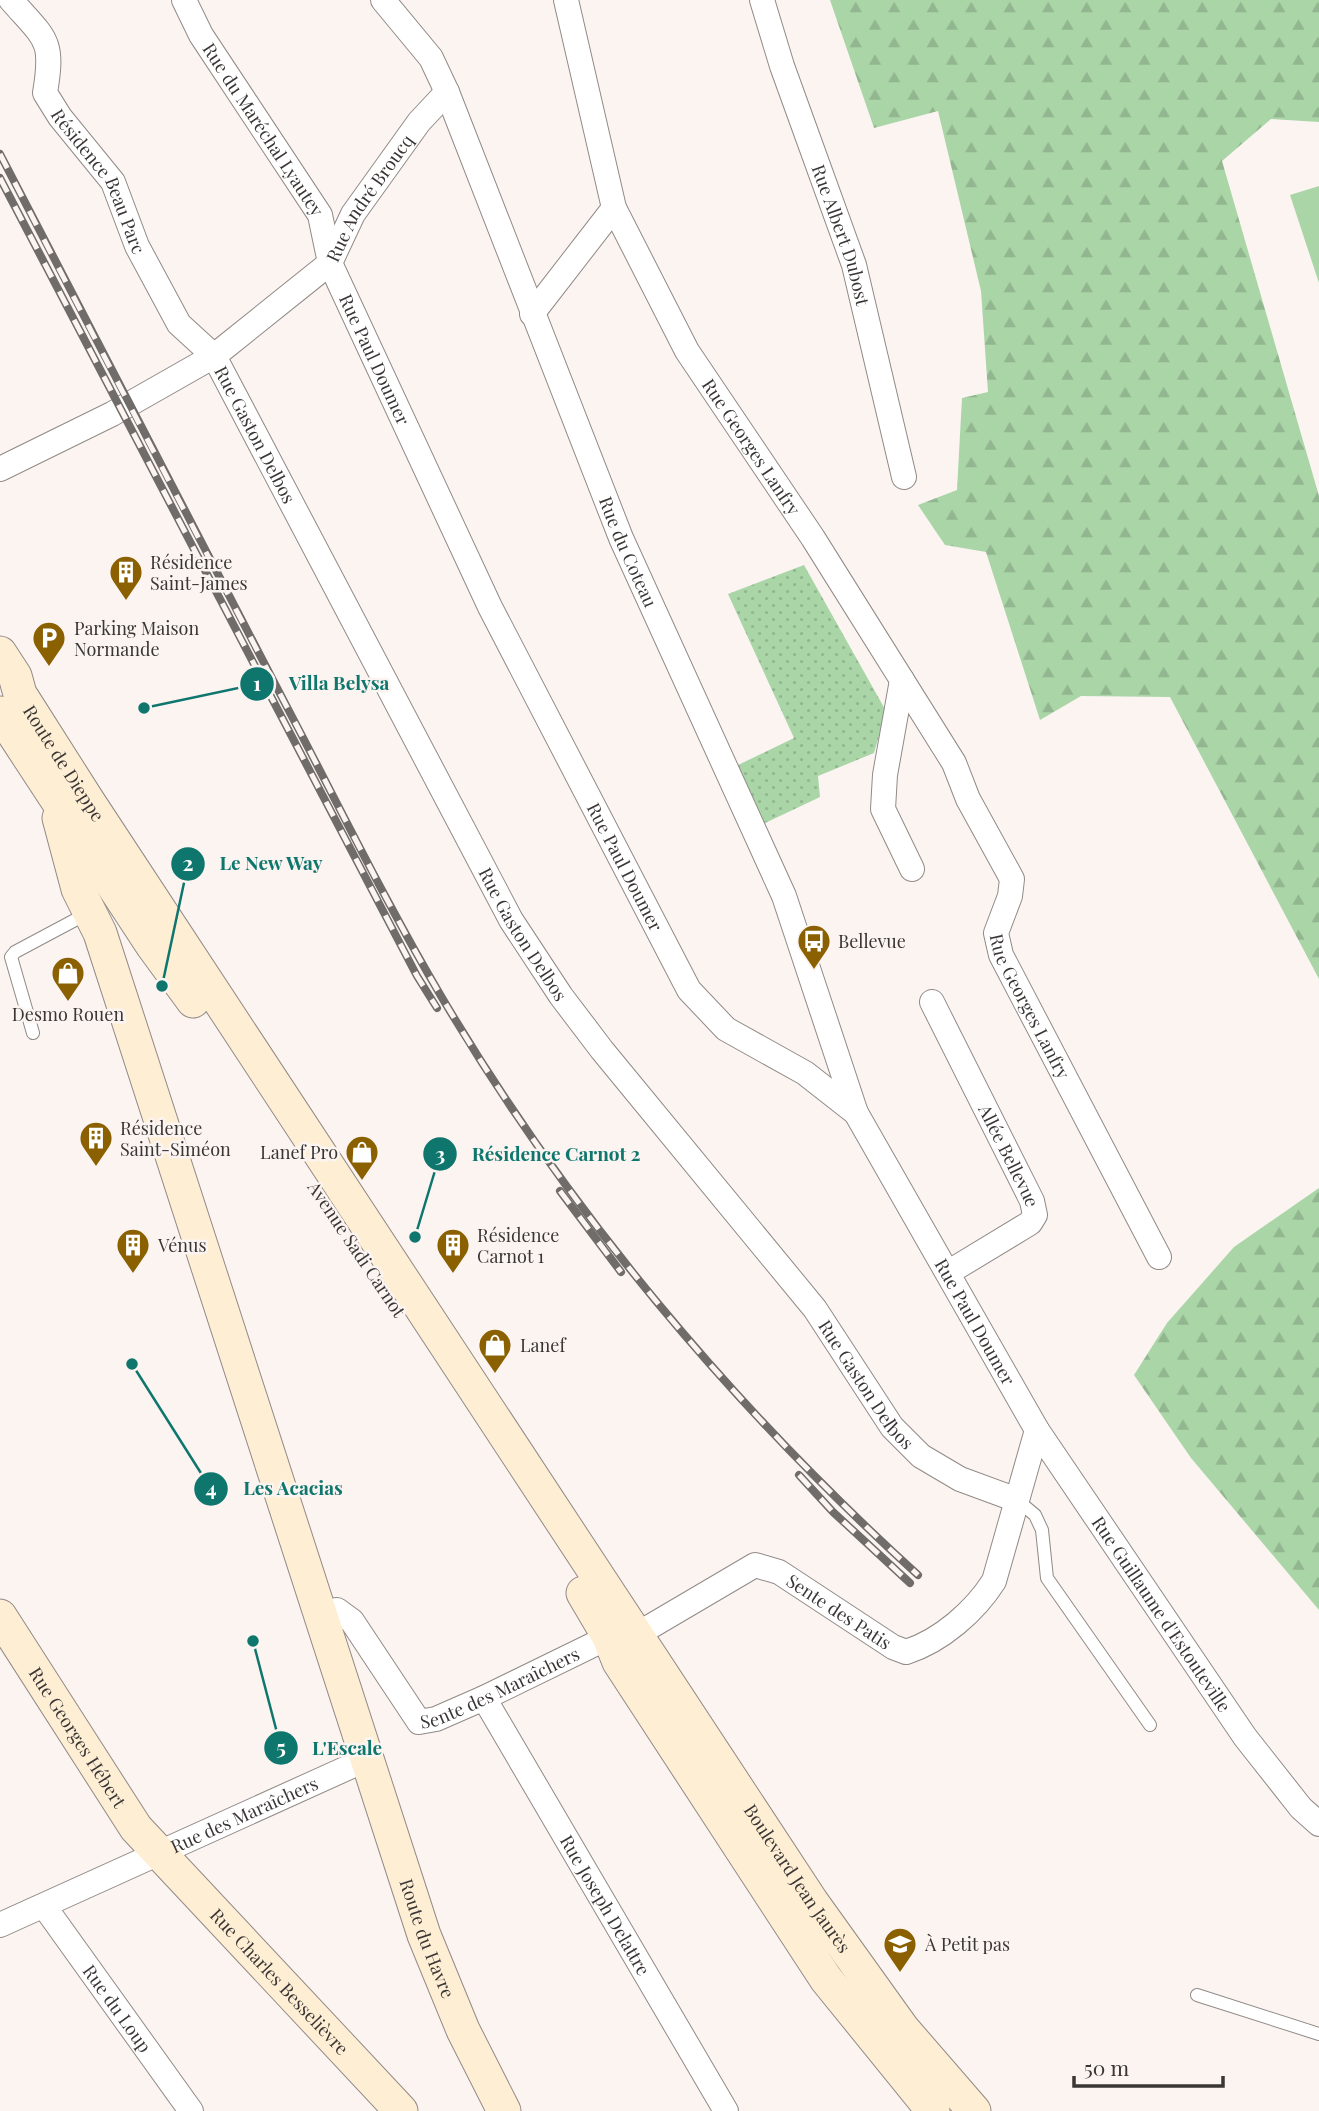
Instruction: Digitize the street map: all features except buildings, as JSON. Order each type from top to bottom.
[{"type":"main road","name":"Route de Dieppe","points":[[0,653],[15,676],[7,697],[53,796]]},
{"type":"main road","name":"Route de Dieppe","points":[[7,697],[107,853]]},
{"type":"main road","name":"Avenue Sadi Carnot","points":[[53,796],[107,853],[627,1645]]},
{"type":"main road","points":[[53,796],[78,889],[105,917]]},
{"type":"main road","points":[[105,917],[107,853]]},
{"type":"main road","name":"Avenue Sadi Carnot","points":[[105,917],[199,1010],[289,1152],[321,1194],[627,1645]]},
{"type":"main road","name":"Route du Havre","points":[[105,917],[320,1614],[424,1935],[463,2030],[503,2111]]},
{"type":"main road","name":"Rue Georges Hébert","points":[[0,1616],[126,1814],[159,1854]]},
{"type":"main road","name":"Boulevard Jean Jaurès","points":[[929,2096],[819,1968],[619,1662],[627,1645],[852,1961],[903,2029],[974,2111]]},
{"type":"main road","name":"Rue Charles Besselièvre","points":[[159,1854],[401,2111]]},
{"type":"street","name":"Résidence Beau Parc","points":[[11,0],[45,38],[51,59],[45,93],[60,117],[113,182],[136,246],[179,324],[214,356]]},
{"type":"street","name":"Rue du Maréchal Lyautey","points":[[184,0],[201,35],[320,215],[330,263]]},
{"type":"street","name":"Rue du Coteau","points":[[383,0],[431,58],[447,92],[621,538],[784,896],[856,1112]]},
{"type":"street","points":[[532,314],[614,208],[566,0]]},
{"type":"street","name":"Rue Albert Dubost","points":[[762,0],[782,66],[854,265],[904,477]]},
{"type":"street","name":"Rue André Broucq","points":[[0,469],[112,414],[214,356],[330,263],[343,231],[381,173],[419,122],[447,92]]},
{"type":"street","name":"Rue Georges Lanfry","points":[[614,208],[687,351],[813,538],[954,763],[968,799],[1012,879],[1010,896],[996,933],[1001,955],[1159,1257]]},
{"type":"street","name":"Rue Paul Doumer","points":[[330,263],[490,607],[690,990],[726,1029],[805,1073],[856,1112],[1018,1395]]},
{"type":"street","name":"Rue Gaston Delbos","points":[[214,356],[511,920],[569,1007],[816,1309],[892,1427],[921,1456],[960,1479],[1017,1500]]},
{"type":"street","points":[[902,680],[885,775],[883,809],[912,869]]},
{"type":"street","name":"Allée Bellevue","points":[[932,1002],[1032,1201],[1035,1214],[1030,1223],[949,1272]]},
{"type":"street","points":[[805,1073],[821,1068],[836,1054]]},
{"type":"street","name":"Rue Guillaume d'Estouteville","points":[[1018,1395],[1037,1430],[1245,1737],[1301,1808],[1319,1824]]},
{"type":"street","name":"Sente des Patis","points":[[627,1645],[755,1565],[779,1572],[893,1647],[906,1652],[916,1649],[947,1629],[982,1600],[995,1581],[1037,1430]]},
{"type":"street","name":"Sente des Maraîchers","points":[[320,1614],[337,1610],[352,1621],[419,1722],[436,1719],[484,1698],[627,1645]]},
{"type":"street","name":"Rue Joseph Delattre","points":[[484,1698],[726,2111]]},
{"type":"street","name":"Rue des Maraîchers","points":[[0,1925],[367,1759]]},
{"type":"street","name":"Rue du Loup","points":[[44,1906],[191,2111]]},
{"type":"lane","points":[[33,1033],[11,957],[15,952],[105,917]]},
{"type":"lane","points":[[1017,1500],[1035,1515],[1042,1530],[1047,1578],[1150,1725]]},
{"type":"lane","points":[[627,1645],[715,1780]]},
{"type":"lane","points":[[1197,1995],[1319,2034]]},
{"type":"lane","points":[[893,2039],[929,2096]]},
{"type":"green space","points":[[830,0],[1319,0],[1319,122],[1271,119],[1222,161],[1319,496],[1319,979],[1170,697],[1081,696],[1040,720],[986,552],[945,545],[918,505],[957,490],[962,398],[988,392],[981,291],[938,111],[874,128]]},
{"type":"green space","points":[[1319,186],[1319,283],[1290,195]]},
{"type":"green space","points":[[804,565],[886,711],[874,753],[818,776],[820,797],[763,824],[736,766],[794,738],[728,594]]},
{"type":"green space","points":[[1319,1188],[1319,1610],[1191,1458],[1134,1375],[1167,1323],[1234,1247]]},
{"type":"railway","points":[[0,154],[382,889],[441,996],[490,1076],[599,1229],[719,1375],[783,1444],[918,1575]]},
{"type":"railway","points":[[0,178],[417,976],[437,1008]]},
{"type":"railway","points":[[560,1191],[621,1272]]},
{"type":"railway","points":[[799,1475],[833,1512],[910,1583]]},
{"type":"place","name":"Résidence Saint-James","points":[[126,602]]},
{"type":"place","name":"Parking Maison Normande","points":[[49,668]]},
{"type":"place","name":"Villa Belysa","points":[[144,708]]},
{"type":"place","name":"Bellevue","points":[[814,971]]},
{"type":"place","name":"Le New Way","points":[[162,986]]},
{"type":"place","name":"Desmo Rouen","points":[[68,1003]]},
{"type":"place","name":"Résidence Saint-Siméon","points":[[96,1168]]},
{"type":"place","name":"Lanef Pro","points":[[362,1182]]},
{"type":"place","name":"Résidence Carnot 2","points":[[415,1237]]},
{"type":"place","name":"Vénus","points":[[133,1275]]},
{"type":"place","name":"Résidence Carnot 1","points":[[453,1275]]},
{"type":"place","name":"Les Acacias","points":[[132,1364]]},
{"type":"place","name":"Lanef","points":[[495,1375]]},
{"type":"place","name":"L'Escale","points":[[253,1641]]},
{"type":"place","name":"À Petit pas","points":[[900,1974]]}]
